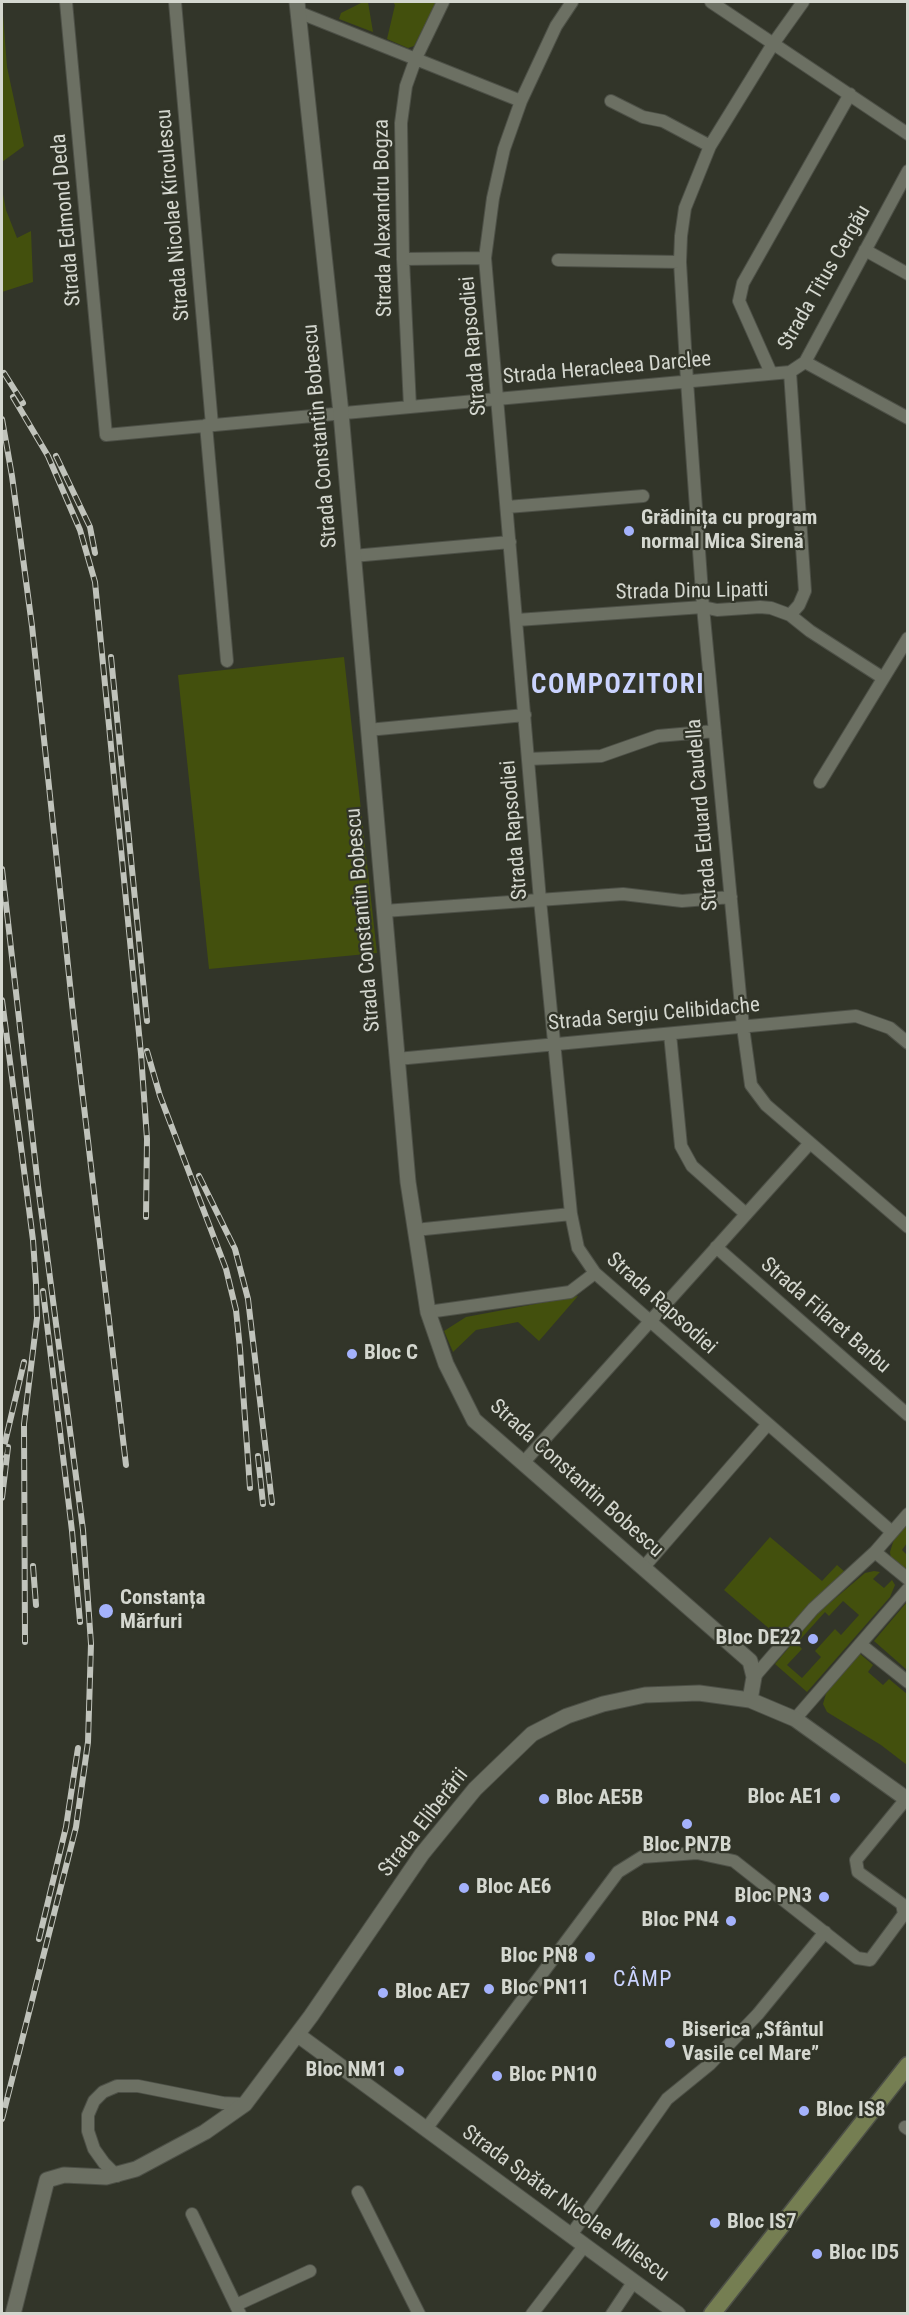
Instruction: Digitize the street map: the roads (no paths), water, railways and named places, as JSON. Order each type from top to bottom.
[{"type":"main road","points":[[712,2313],[908,2065]]},
{"type":"street","name":"Strada Edmond Deda","points":[[66,2],[106,435]]},
{"type":"street","name":"Strada Nicolae Kirculescu","points":[[175,2],[227,661]]},
{"type":"street","name":"Strada Alexandru Bogza","points":[[410,407],[400,123],[406,86],[416,58],[443,2]]},
{"type":"street","name":"Strada Rapsodiei","points":[[572,2],[556,26],[521,101],[504,149],[493,198],[485,258],[540,900],[571,1214],[578,1248],[595,1273],[649,1322],[892,1532]]},
{"type":"street","points":[[711,2],[908,135]]},
{"type":"street","name":"Strada Eduard Caudella","points":[[803,2],[773,44],[710,146],[686,208],[681,236],[680,262],[687,381],[704,607],[743,1027],[751,1085],[766,1105],[908,1227]]},
{"type":"street","points":[[297,7],[521,101]]},
{"type":"street","name":"Strada Constantin Bobescu","points":[[297,7],[341,413],[408,1182],[428,1312],[446,1364],[474,1420],[750,1661],[754,1677]]},
{"type":"street","points":[[771,373],[739,301],[743,283],[850,94]]},
{"type":"street","points":[[611,101],[643,117],[663,122],[710,146]]},
{"type":"street","name":"Strada Titus Cergău","points":[[790,615],[799,605],[805,591],[790,372],[805,362],[908,171]]},
{"type":"street","points":[[865,250],[908,274]]},
{"type":"street","points":[[403,259],[485,258]]},
{"type":"street","points":[[558,260],[680,262]]},
{"type":"street","points":[[805,362],[908,418]]},
{"type":"street","name":"Strada Heracleea Darclee","points":[[106,435],[790,372]]},
{"type":"street","points":[[507,507],[643,496]]},
{"type":"street","points":[[353,555],[510,542]]},
{"type":"street","name":"Strada Dinu Lipatti","points":[[517,620],[704,607],[717,610],[760,607],[781,610],[883,678]]},
{"type":"street","points":[[820,782],[908,638]]},
{"type":"street","points":[[368,730],[525,715]]},
{"type":"street","points":[[528,759],[601,756],[658,736],[715,732]]},
{"type":"street","points":[[384,911],[623,894],[682,901],[731,897]]},
{"type":"street","name":"Strada Sergiu Celibidache","points":[[397,1059],[856,1016],[890,1028],[908,1043]]},
{"type":"street","points":[[670,1034],[681,1146],[692,1166],[746,1214]]},
{"type":"street","points":[[523,1463],[810,1143]]},
{"type":"street","points":[[415,1230],[571,1214]]},
{"type":"street","name":"Strada Filaret Barbu","points":[[716,1247],[908,1415]]},
{"type":"street","points":[[428,1312],[570,1292],[595,1273]]},
{"type":"street","points":[[643,1568],[768,1424]]},
{"type":"street","points":[[750,1700],[754,1677],[813,1609],[875,1552],[908,1514]]},
{"type":"street","points":[[875,1552],[908,1580]]},
{"type":"street","points":[[795,1719],[908,1589]]},
{"type":"street","points":[[860,1644],[908,1682]]},
{"type":"street","name":"Strada Eliberării","points":[[13,2313],[47,2180],[64,2175],[117,2176],[195,2138],[234,2114],[245,2104],[298,2035],[422,1854],[474,1789],[532,1734],[567,1716],[603,1704],[645,1695],[699,1693],[750,1700],[795,1719],[907,1799]]},
{"type":"street","name":"Strada Spătar Nicolae Milescu","points":[[426,2129],[618,1872],[642,1857],[697,1853],[734,1861],[857,1958],[870,1960],[904,1914],[902,1904],[858,1872],[856,1860],[907,1799]]},
{"type":"street","points":[[571,2235],[667,2099],[710,2064],[758,2014],[825,1932]]},
{"type":"street","name":"Strada Spătar Nicolae Milescu","points":[[298,2035],[678,2313]]},
{"type":"street","points":[[117,2176],[94,2149],[88,2131],[88,2115],[94,2101],[103,2092],[117,2086],[138,2086],[223,2103],[245,2104]]},
{"type":"street","points":[[358,2192],[419,2313]]},
{"type":"street","points":[[192,2214],[238,2309],[310,2271]]},
{"type":"street","points":[[532,2313],[585,2245]]},
{"type":"street","points":[[612,2313],[634,2281]]},
{"type":"railway","points":[[4,373],[23,403]]},
{"type":"railway","points":[[13,397],[48,456],[80,530],[95,582],[141,1054],[147,1139],[146,1217]]},
{"type":"railway","points":[[2,419],[32,626],[73,1013],[126,1465]]},
{"type":"railway","points":[[56,456],[90,527],[95,553]]},
{"type":"railway","points":[[111,657],[147,1021]]},
{"type":"railway","points":[[2,869],[38,1186],[83,1530],[91,1644],[88,1742],[76,1827],[2,2119]]},
{"type":"railway","points":[[2,1000],[33,1240],[36,1284],[37,1318],[24,1424],[25,1642]]},
{"type":"railway","points":[[147,1051],[160,1096],[226,1269],[236,1310],[250,1488]]},
{"type":"railway","points":[[199,1176],[235,1249],[248,1299],[272,1503]]},
{"type":"railway","points":[[43,1291],[72,1531],[80,1622]]},
{"type":"railway","points":[[2,1455],[24,1362]]},
{"type":"railway","points":[[2,1498],[8,1447]]},
{"type":"railway","points":[[258,1456],[263,1504]]},
{"type":"railway","points":[[33,1566],[36,1605]]},
{"type":"railway","points":[[39,1939],[66,1827],[78,1748]]},
{"type":"place","name":"Grădinița cu program normal Mica Sirenă","points":[[629,531]]},
{"type":"place","name":"Bloc C","points":[[352,1354]]},
{"type":"place","name":"Constanța Mărfuri","points":[[106,1611]]},
{"type":"place","name":"Bloc DE22","points":[[813,1639]]},
{"type":"place","name":"Bloc AE1","points":[[835,1798]]},
{"type":"place","name":"Bloc AE5B","points":[[544,1799]]},
{"type":"place","name":"Bloc PN7B","points":[[687,1824]]},
{"type":"place","name":"Bloc AE6","points":[[464,1888]]},
{"type":"place","name":"Bloc PN3","points":[[824,1897]]},
{"type":"place","name":"Bloc PN4","points":[[731,1921]]},
{"type":"place","name":"Bloc PN8","points":[[590,1957]]},
{"type":"place","name":"Bloc PN11","points":[[489,1989]]},
{"type":"place","name":"Bloc AE7","points":[[383,1993]]},
{"type":"place","name":"Biserica „Sfântul Vasile cel Mare”","points":[[670,2043]]},
{"type":"place","name":"Bloc NM1","points":[[399,2071]]},
{"type":"place","name":"Bloc PN10","points":[[497,2076]]},
{"type":"place","name":"Bloc IS8","points":[[804,2111]]},
{"type":"place","name":"Bloc IS7","points":[[715,2223]]},
{"type":"place","name":"Bloc ID5","points":[[817,2254]]},
{"type":"district","name":"COMPOZITORI","points":[[618,686]]},
{"type":"district","name":"CÂMP","points":[[643,1980]]}]
